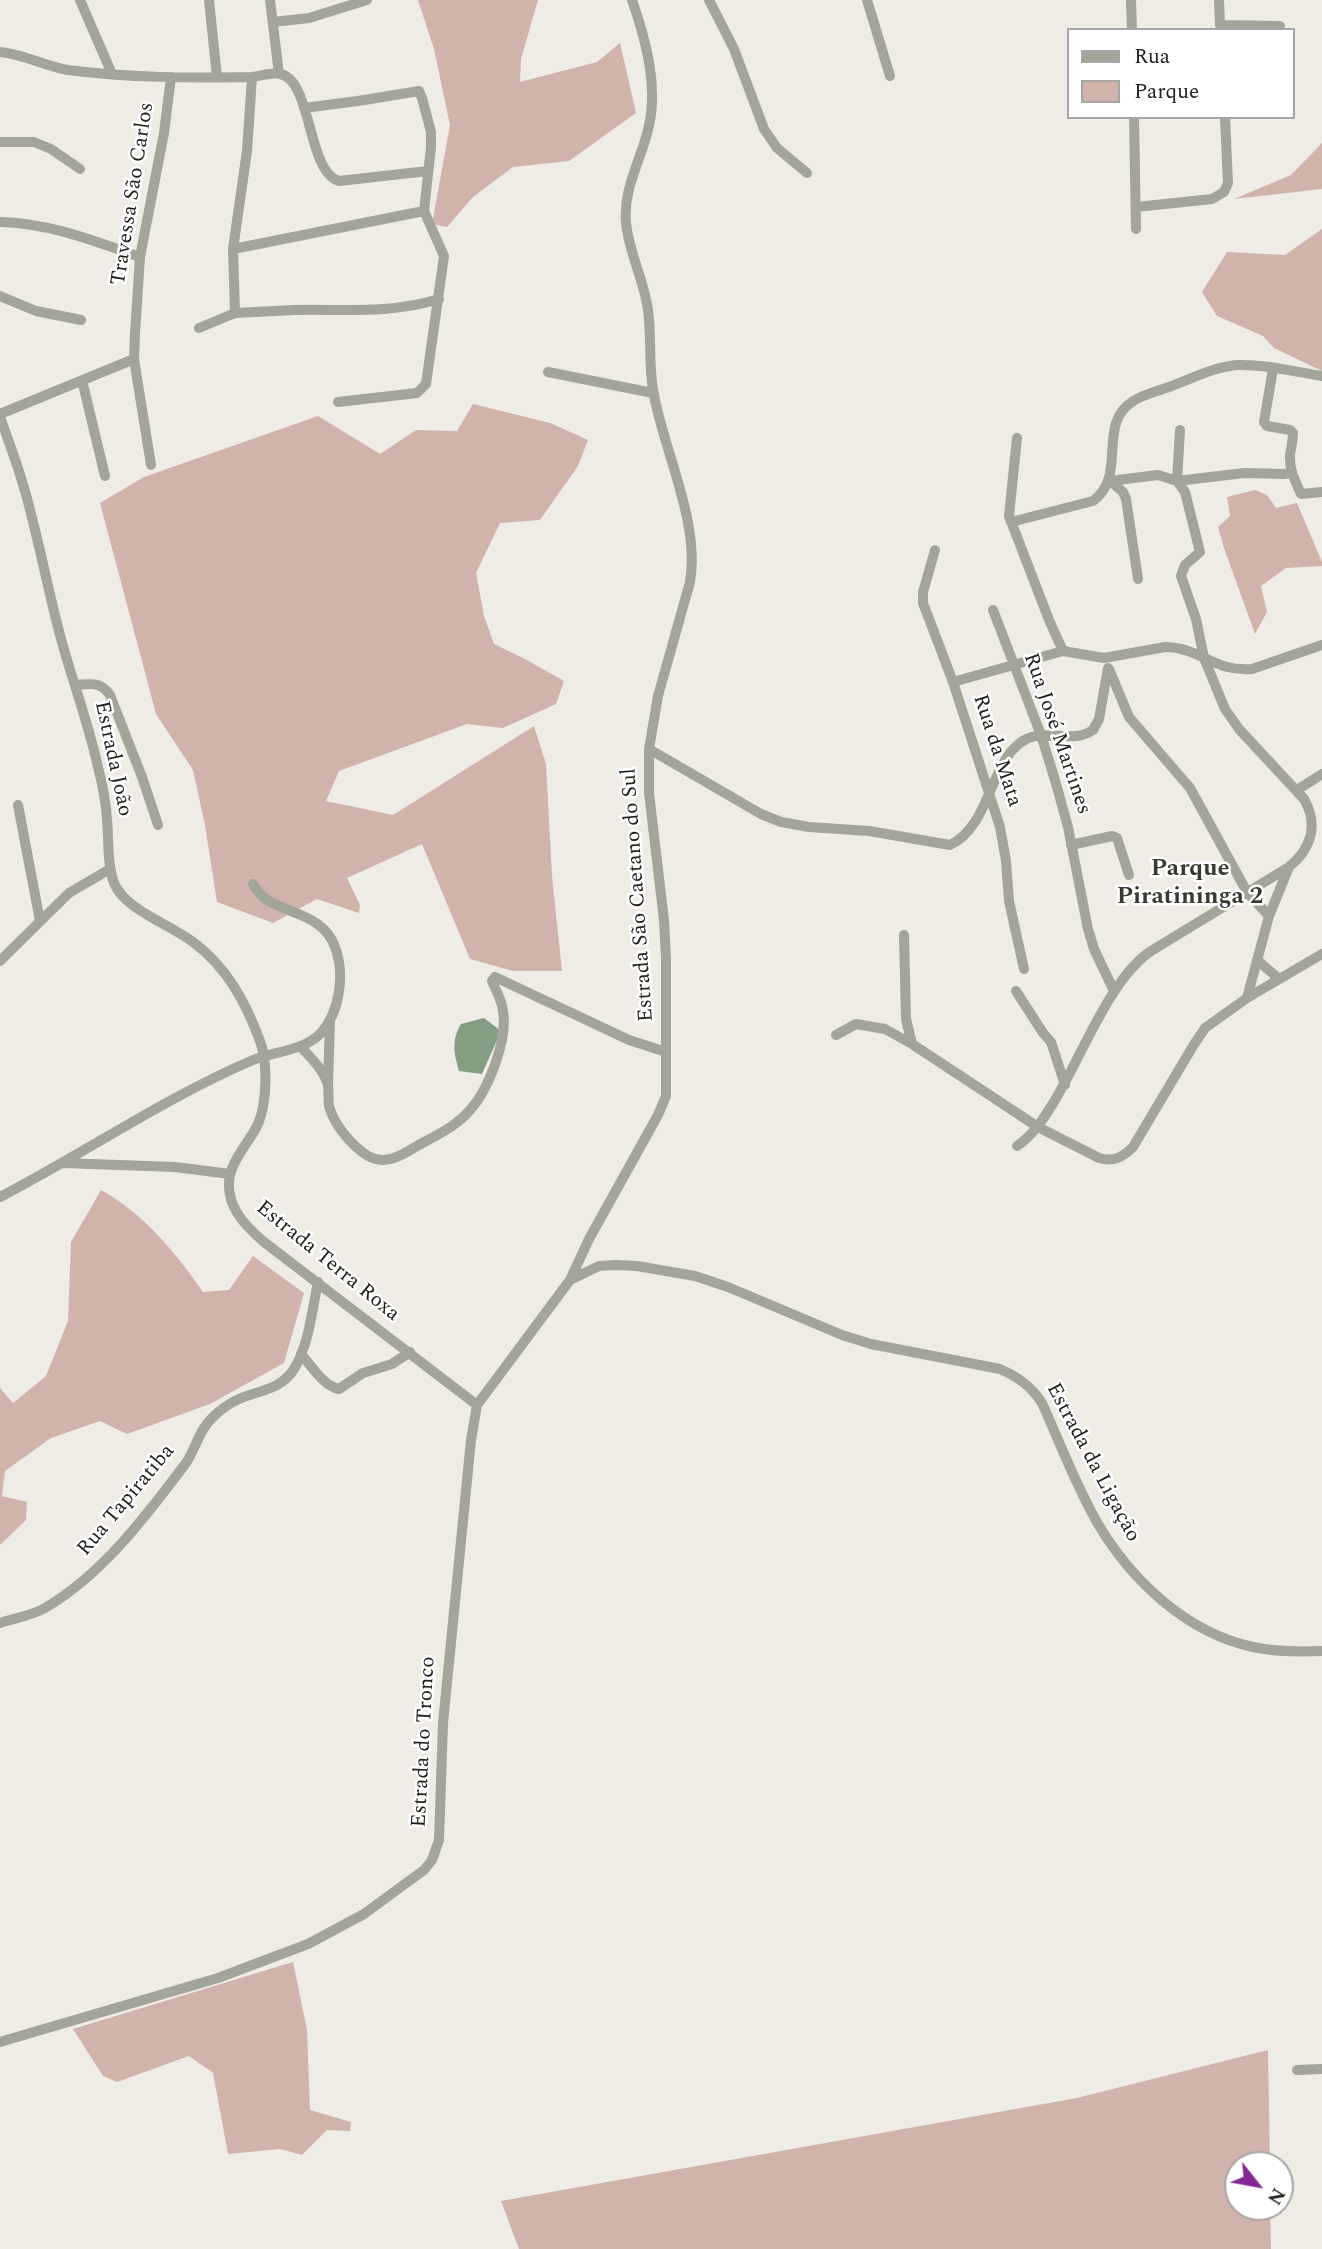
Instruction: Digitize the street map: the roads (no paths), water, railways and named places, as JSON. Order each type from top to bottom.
[{"type":"street","points":[[80,0],[112,74]]},
{"type":"street","points":[[209,0],[217,78]]},
{"type":"street","points":[[270,0],[279,74]]},
{"type":"street","points":[[273,22],[309,18],[367,0]]},
{"type":"street","name":"Estrada São Caetano do Sul","points":[[569,1280],[666,1096],[664,920],[649,793],[649,749],[658,695],[693,564],[693,548],[685,511],[653,393],[648,307],[628,237],[625,212],[628,186],[648,131],[652,95],[646,41],[632,0]]},
{"type":"street","points":[[709,0],[734,49],[764,129],[777,148],[807,173]]},
{"type":"street","points":[[867,0],[890,76]]},
{"type":"street","points":[[1131,0],[1132,28]]},
{"type":"street","points":[[1219,0],[1220,27],[1280,26]]},
{"type":"street","points":[[0,52],[46,66],[112,74],[217,78],[279,74],[288,78],[295,88],[327,176],[339,181],[428,171]]},
{"type":"street","name":"Travessa São Carlos","points":[[150,465],[134,359],[140,257],[164,133],[171,77]]},
{"type":"street","points":[[235,313],[233,248],[248,139],[252,77]]},
{"type":"street","points":[[304,108],[358,102],[419,90],[430,132],[424,211],[444,256],[426,384],[417,393],[338,402]]},
{"type":"street","points":[[1134,119],[1136,229]]},
{"type":"street","points":[[1136,207],[1212,199],[1224,191],[1228,183],[1224,119]]},
{"type":"street","points":[[0,142],[34,142],[51,149],[80,169]]},
{"type":"street","points":[[233,248],[424,211]]},
{"type":"street","points":[[0,222],[49,228],[77,235],[140,257]]},
{"type":"street","points":[[0,296],[36,311],[82,320]]},
{"type":"street","points":[[199,328],[235,313],[295,310],[377,311],[439,299]]},
{"type":"street","points":[[0,416],[134,359]]},
{"type":"street","points":[[1011,522],[1093,501],[1101,496],[1110,481],[1115,428],[1122,410],[1137,399],[1220,368],[1236,365],[1322,376]]},
{"type":"street","points":[[1273,369],[1264,422],[1267,426],[1290,430],[1293,433],[1291,473],[1301,494],[1322,492]]},
{"type":"street","points":[[548,372],[653,393]]},
{"type":"street","points":[[82,380],[105,475]]},
{"type":"street","name":"Estrada João","points":[[0,416],[26,495],[62,644],[97,763],[104,796],[110,869],[114,883],[127,902],[195,943],[218,965],[235,987],[252,1018],[265,1055]]},
{"type":"street","points":[[1017,1146],[1038,1126],[1065,1085],[1114,991],[1144,956],[1289,867],[1307,849],[1312,830],[1310,808],[1297,790],[1239,729],[1225,709],[1205,658],[1196,619],[1181,576],[1185,565],[1200,552],[1185,492],[1177,481],[1180,430]]},
{"type":"street","points":[[1017,438],[1009,516],[1063,651]]},
{"type":"street","points":[[1110,481],[1158,475],[1177,481],[1244,473],[1291,473]]},
{"type":"street","points":[[1110,481],[1123,492],[1126,499],[1138,579]]},
{"type":"street","name":"Rua da Mata","points":[[935,550],[923,593],[923,603],[953,682],[1004,844],[1009,901],[1024,969]]},
{"type":"street","name":"Rua José Martines","points":[[993,610],[1041,735],[1055,780],[1094,949],[1114,991]]},
{"type":"street","points":[[953,682],[1063,651],[1106,663],[1165,647],[1184,649],[1223,667],[1240,670],[1252,669],[1322,645]]},
{"type":"street","points":[[649,749],[761,814],[781,822],[808,827],[869,831],[950,845],[966,831],[990,794],[1013,749],[1027,739],[1041,735],[1081,736],[1093,730],[1099,719],[1106,663]]},
{"type":"street","points":[[1106,663],[1129,717],[1190,788],[1247,892],[1269,916]]},
{"type":"street","points":[[75,685],[96,684],[104,687],[110,695],[158,825]]},
{"type":"street","points":[[1297,790],[1322,774]]},
{"type":"street","points":[[18,805],[40,921]]},
{"type":"street","points":[[1071,845],[1112,836],[1117,838],[1129,875]]},
{"type":"street","points":[[1247,998],[1269,916],[1289,867]]},
{"type":"street","points":[[0,961],[69,893],[110,869]]},
{"type":"street","points":[[253,884],[263,897],[318,924],[332,940],[339,961],[339,983],[330,1021],[329,1106],[335,1120],[355,1144],[367,1155],[378,1160],[386,1161],[399,1156],[455,1124],[471,1110],[503,1043],[503,1010],[492,981],[495,977],[629,1040],[666,1052]]},
{"type":"street","points":[[905,935],[905,1019],[912,1044]]},
{"type":"street","points":[[836,1035],[856,1024],[885,1029],[1038,1126],[1108,1161],[1126,1154],[1138,1139],[1205,1028],[1278,978],[1322,954]]},
{"type":"street","points":[[1257,960],[1278,978]]},
{"type":"street","points":[[1017,991],[1051,1042],[1065,1085]]},
{"type":"street","points":[[0,1197],[151,1110],[265,1055],[315,1039],[330,1021]]},
{"type":"street","points":[[300,1046],[328,1083]]},
{"type":"street","points":[[62,1163],[175,1167],[230,1174],[259,1121],[263,1103],[265,1055]]},
{"type":"street","name":"Estrada Terra Roxa","points":[[230,1174],[229,1192],[240,1220],[264,1242],[477,1405]]},
{"type":"street","name":"Estrada da Ligação","points":[[569,1280],[599,1266],[615,1265],[695,1276],[871,1344],[1000,1368],[1026,1383],[1034,1391],[1098,1523],[1115,1550],[1146,1586],[1194,1623],[1230,1641],[1279,1651],[1322,1651]]},
{"type":"street","points":[[477,1405],[569,1280]]},
{"type":"street","name":"Rua Tapiratiba","points":[[0,1623],[43,1609],[78,1587],[114,1551],[164,1491],[195,1450],[201,1432],[211,1419],[238,1399],[276,1386],[288,1378],[301,1353],[318,1282]]},
{"type":"street","points":[[301,1353],[326,1383],[339,1389],[363,1373],[392,1364],[410,1352]]},
{"type":"street","name":"Estrada do Tronco","points":[[0,2042],[218,1978],[308,1944],[364,1914],[415,1878],[432,1860],[439,1840],[443,1723],[471,1440],[477,1405]]},
{"type":"street","points":[[1297,2070],[1322,2068]]},
{"type":"district","name":"Parque Piratininga 2","points":[[1190,884]]}]
